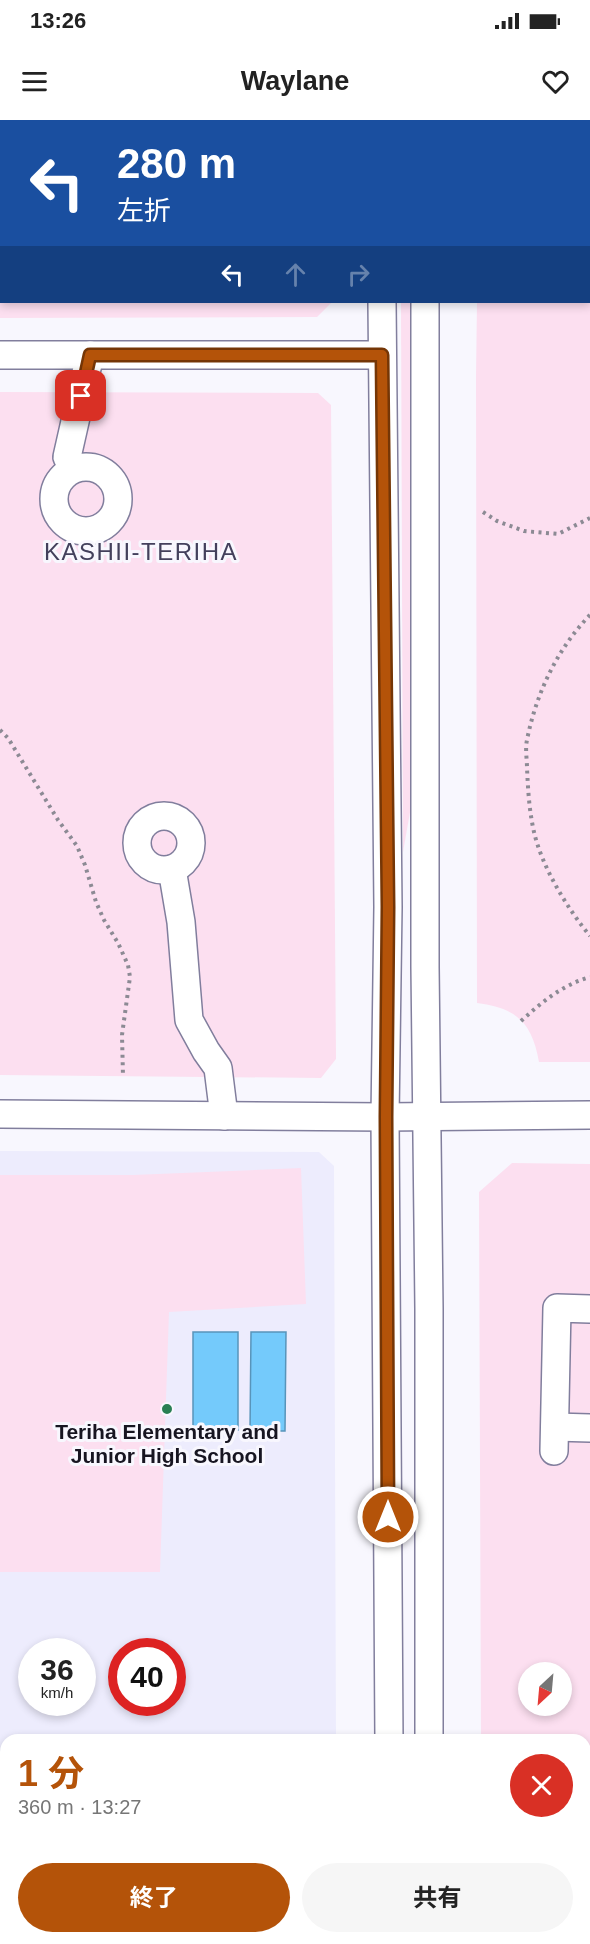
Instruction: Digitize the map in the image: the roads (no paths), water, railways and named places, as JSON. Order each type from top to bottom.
[{"type":"street","points":[[382,303],[388,895],[386,1117],[389,1734]]},
{"type":"street","points":[[425,303],[425,1116],[429,1309],[429,1734]]},
{"type":"street","points":[[0,355],[382,355]]},
{"type":"street","points":[[73,469],[67,457],[90,355]]},
{"type":"street","points":[[172,869],[181,922],[189,1020],[218,1068],[224,1116]]},
{"type":"street","points":[[0,1114],[386,1117],[590,1115]]},
{"type":"street","points":[[590,1309],[556,1308],[555,1439],[590,1428]]},
{"type":"water","points":[[193,1332],[238,1332],[238,1430],[193,1430]]},
{"type":"water","points":[[251,1332],[286,1332],[285,1431],[250,1431]]},
{"type":"place","name":"Teriha Elementary and Junior High School","points":[[167,1409]]},
{"type":"district","name":"KASHII-TERIHA","points":[[141,551]]}]
